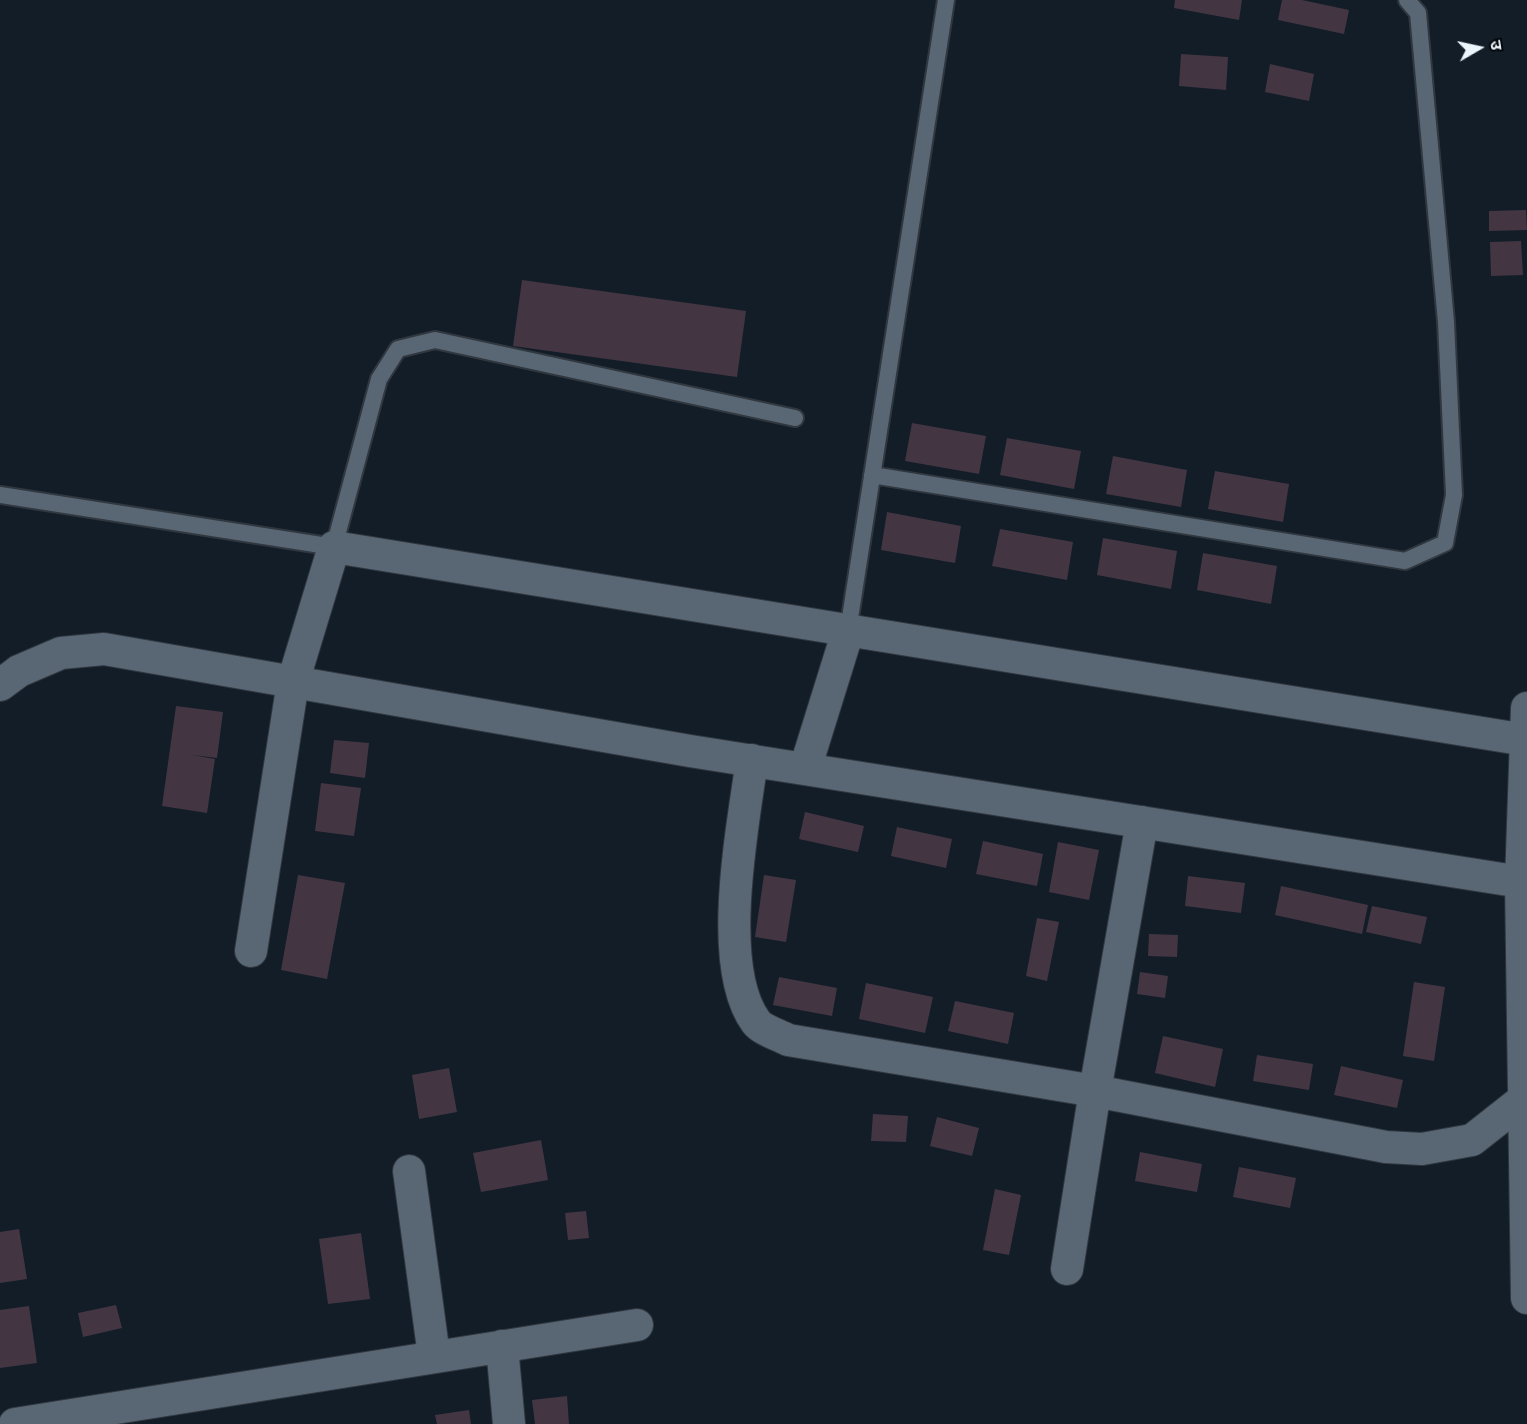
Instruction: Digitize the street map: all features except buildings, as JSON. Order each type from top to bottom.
[{"type":"street","points":[[251,951],[293,682],[334,547],[1526,740]]},
{"type":"street","points":[[805,769],[848,631]]},
{"type":"street","points":[[0,685],[19,672],[61,653],[104,649],[805,769],[1521,882]]},
{"type":"street","points":[[1527,708],[1521,882],[1527,1298]]},
{"type":"street","points":[[752,760],[737,871],[735,939],[742,994],[757,1023],[788,1040],[1095,1091],[1386,1147],[1422,1149],[1472,1140],[1524,1099]]},
{"type":"street","points":[[1068,1269],[1095,1091],[1142,822]]},
{"type":"street","points":[[409,1171],[434,1356]]},
{"type":"street","points":[[15,1424],[637,1325]]},
{"type":"street","points":[[502,1346],[509,1424]]},
{"type":"lane","points":[[848,631],[946,0]]},
{"type":"lane","points":[[872,475],[1405,561],[1445,543],[1454,495],[1446,322],[1418,13],[1407,0]]},
{"type":"lane","points":[[0,495],[334,547],[379,379],[398,349],[435,340],[795,418]]}]
